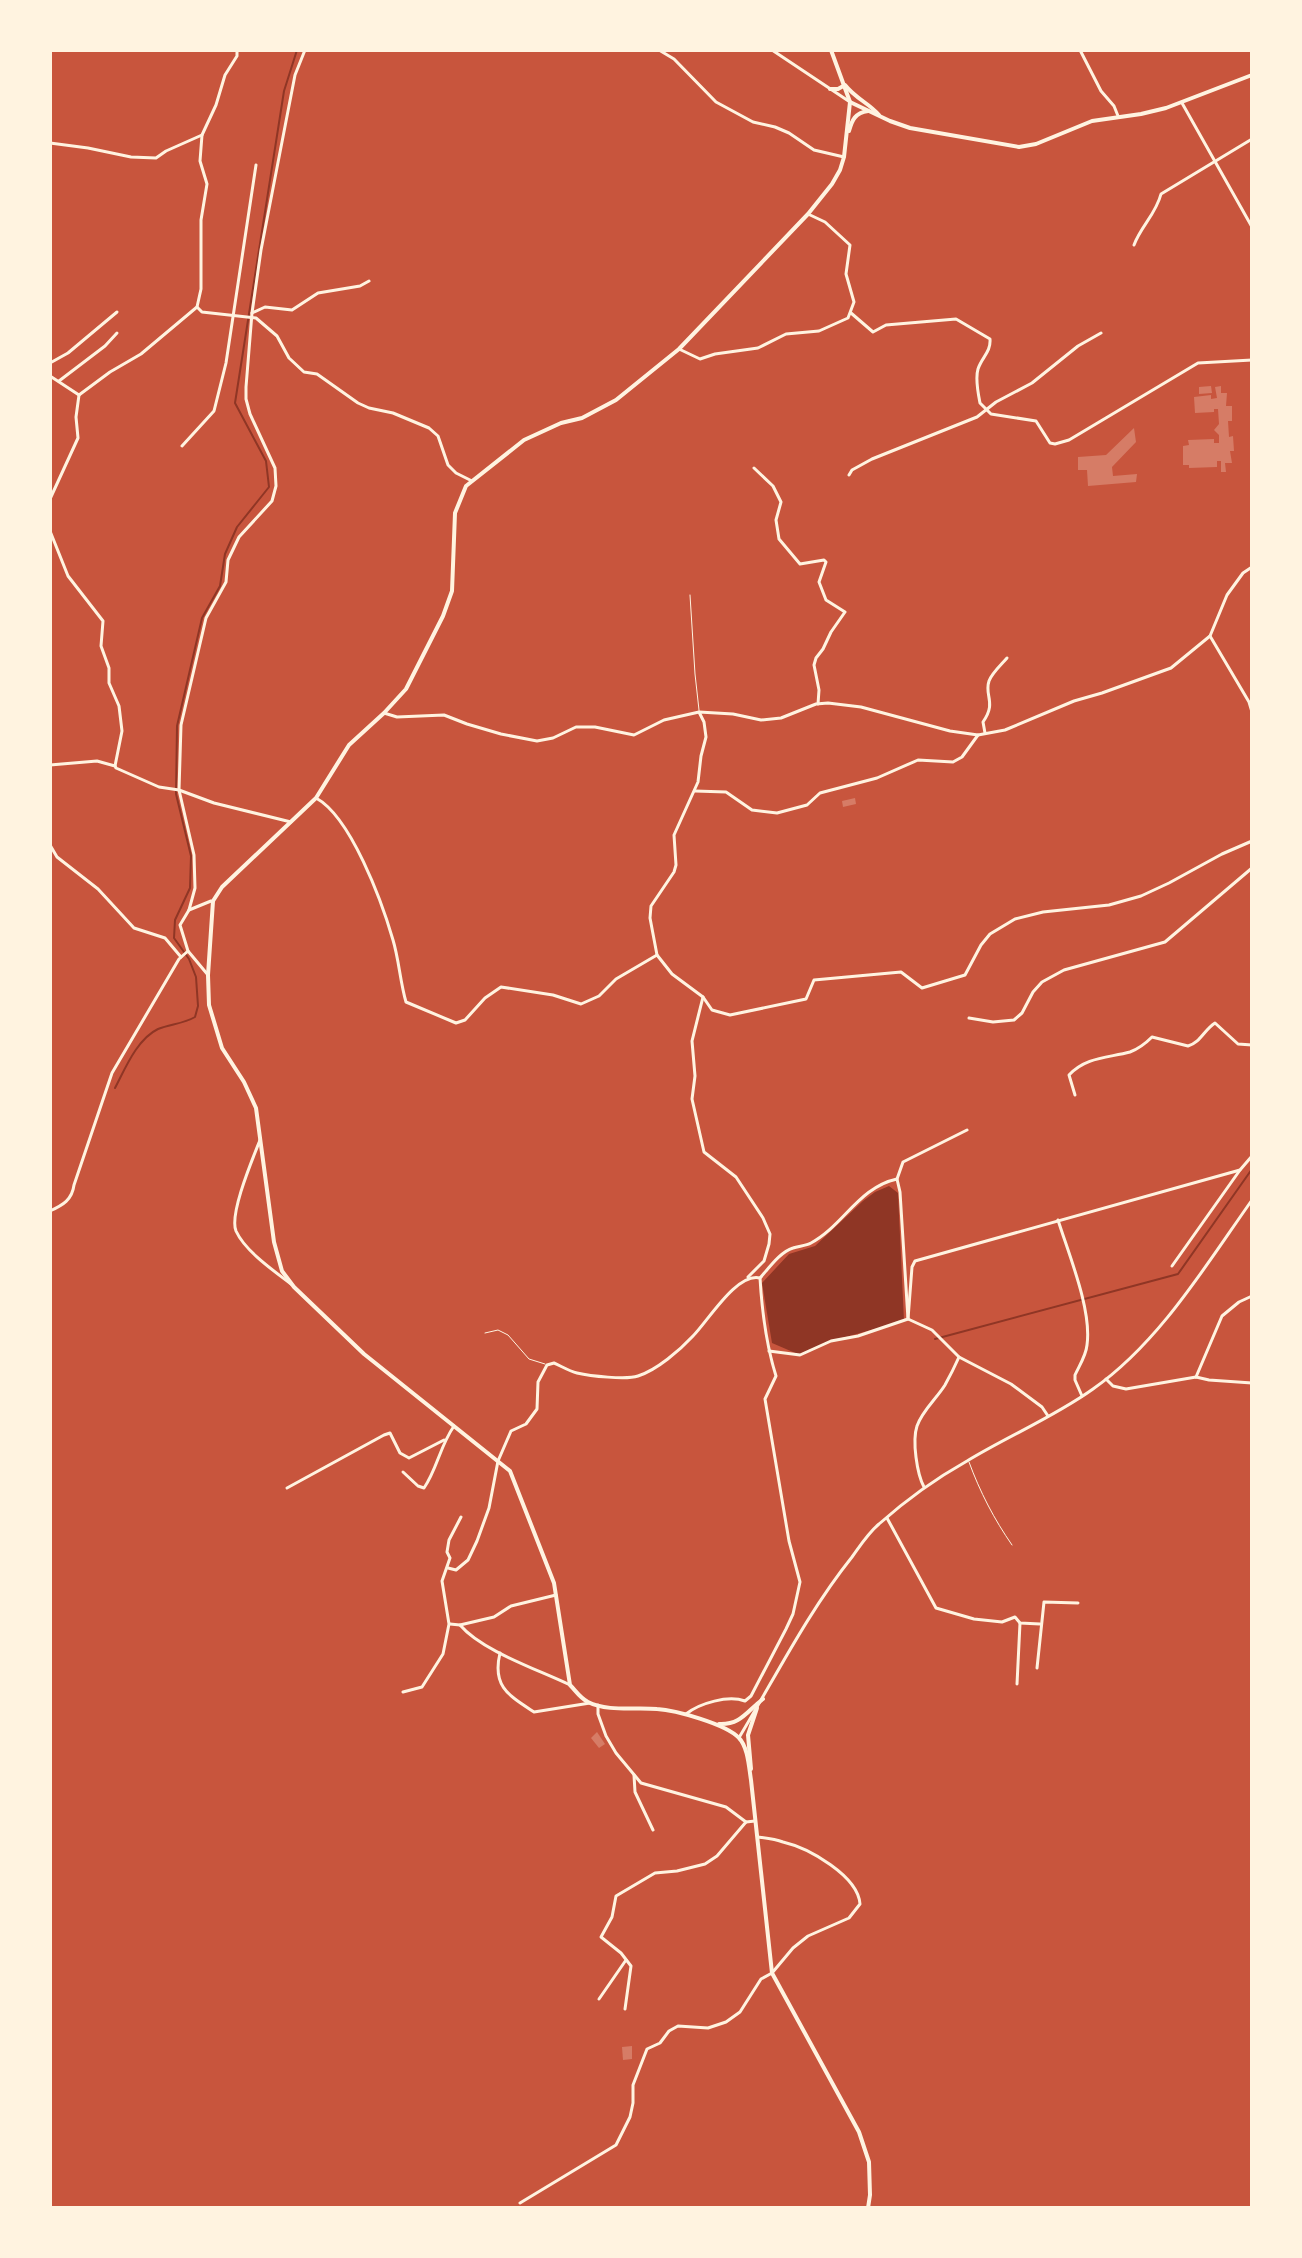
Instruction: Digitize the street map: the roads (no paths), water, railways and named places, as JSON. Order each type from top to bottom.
[{"type":"main road","points":[[763,1699],[740,1721],[727,1725],[661,1709],[590,1703],[570,1685],[554,1583],[510,1471],[364,1354],[294,1287],[282,1271],[276,1255],[256,1108],[222,1048],[209,1005],[208,975],[213,901],[222,887],[316,798],[349,745],[406,689],[443,616],[452,591],[455,513],[466,486],[524,440],[540,431],[582,418],[616,400],[679,349],[808,214],[832,184],[844,157],[850,102],[831,50]]},
{"type":"main road","points":[[850,102],[910,128],[1019,147],[1036,144],[1087,122],[1156,111],[1182,103],[1252,75]]},
{"type":"main road","points":[[830,89],[845,85]]},
{"type":"main road","points":[[845,85],[880,117]]},
{"type":"main road","points":[[846,137],[853,118],[868,111]]},
{"type":"main road","points":[[757,1708],[748,1735],[772,1973],[859,2132],[869,2162],[868,2208]]},
{"type":"main road","points":[[715,1724],[739,1738],[751,1780]]},
{"type":"street","points":[[50,499],[78,438],[76,417],[79,395],[141,354],[197,307],[201,289],[201,220],[207,184],[200,161],[202,135],[237,50]]},
{"type":"street","points":[[208,975],[187,951],[180,925],[189,910],[195,888],[194,855],[179,790],[181,725],[206,618],[226,582],[228,560],[239,537],[272,501],[276,486],[275,468],[256,431],[246,399],[251,316],[295,75],[305,50]]},
{"type":"street","points":[[659,50],[674,59],[716,102],[753,122],[789,133],[814,150],[844,157]]},
{"type":"street","points":[[1080,50],[1101,91],[1119,117]]},
{"type":"street","points":[[775,51],[850,102]]},
{"type":"street","points":[[1182,103],[1252,227]]},
{"type":"street","points":[[50,143],[131,157],[156,158],[202,135]]},
{"type":"street","points":[[1134,245],[1138,234],[1155,212],[1161,194],[1252,139]]},
{"type":"street","points":[[182,446],[214,411],[226,363],[256,165]]},
{"type":"street","points":[[679,349],[700,359],[758,348],[786,334],[819,331],[848,318],[854,302],[846,274],[850,245],[825,222],[808,214]]},
{"type":"street","points":[[251,316],[265,307],[292,310],[318,293],[360,286],[369,281]]},
{"type":"street","points":[[197,307],[202,312],[256,318],[277,336],[289,358],[304,372],[317,374],[369,408],[393,413],[429,428],[438,436],[448,465],[472,481]]},
{"type":"street","points":[[50,363],[68,353],[117,312]]},
{"type":"street","points":[[851,313],[873,332],[886,325],[961,320],[990,339],[988,354],[978,370],[980,403],[986,411],[1036,421],[1050,443],[1055,444],[1069,440],[1198,363],[1252,360]]},
{"type":"street","points":[[59,381],[117,333]]},
{"type":"street","points":[[849,475],[872,459],[977,417],[996,402],[1032,383],[1078,346],[1101,333]]},
{"type":"street","points":[[50,376],[79,395]]},
{"type":"street","points":[[754,468],[773,486],[781,502],[776,520],[779,539],[800,564],[826,562],[819,582],[826,600],[845,612],[816,658],[818,704]]},
{"type":"street","points":[[50,531],[68,576],[103,621],[101,646],[109,668],[109,683],[119,706],[122,731],[115,766]]},
{"type":"street","points":[[384,713],[397,717],[444,715],[501,734],[537,741],[553,738],[576,727],[595,727],[634,735],[664,720],[699,712],[761,720],[781,718],[828,703],[861,707],[950,731],[978,735],[1005,730],[1074,701],[1171,668],[1210,636],[1227,595],[1243,573],[1252,567]]},
{"type":"street","points":[[1210,636],[1252,712]]},
{"type":"street","points":[[985,733],[983,722],[991,701],[990,679],[1007,658]]},
{"type":"street","points":[[699,712],[706,737],[698,782],[674,835],[674,872],[651,906],[650,918],[657,955],[672,974],[703,997],[712,1010],[730,1015],[806,999],[814,980],[901,972],[922,988],[946,982],[965,975],[990,934],[1015,919],[1043,912],[1109,905],[1141,896],[1252,841]]},
{"type":"street","points":[[695,791],[726,792],[752,810],[777,813],[807,805],[820,793],[877,778],[918,760],[953,762],[962,757],[978,735]]},
{"type":"street","points":[[50,765],[97,761],[159,787],[291,823]]},
{"type":"street","points":[[316,798],[340,818],[370,875],[393,940],[406,1002],[456,1023],[465,1020],[485,998],[501,987],[553,995],[581,1004],[599,996],[616,979],[657,955]]},
{"type":"street","points":[[50,845],[57,857],[98,889],[134,928],[165,938],[182,956]]},
{"type":"street","points":[[969,1018],[993,1022],[1014,1020],[1042,982],[1064,970],[1165,942],[1252,868]]},
{"type":"street","points":[[189,910],[213,901]]},
{"type":"street","points":[[50,1211],[68,1201],[73,1194],[112,1073],[187,951]]},
{"type":"street","points":[[448,1568],[456,1570],[468,1560],[489,1508],[498,1461],[511,1431],[526,1424],[537,1409],[538,1382],[547,1365],[554,1363],[576,1373],[637,1377],[666,1360],[682,1346],[718,1304],[764,1261],[770,1234],[763,1218],[736,1177],[704,1152],[692,1099],[695,1076],[692,1041],[703,997]]},
{"type":"street","points":[[1075,1095],[1069,1075],[1077,1066],[1133,1051],[1152,1037],[1188,1046],[1200,1040],[1215,1023],[1238,1044],[1252,1045]]},
{"type":"street","points":[[908,1319],[897,1179],[903,1162],[967,1130]]},
{"type":"street","points":[[260,1138],[234,1221],[237,1231],[258,1257],[294,1287]]},
{"type":"street","points":[[1172,1266],[1252,1156]]},
{"type":"street","points":[[908,1319],[915,1261],[1240,1170]]},
{"type":"street","points":[[684,1715],[717,1701],[741,1698],[745,1701],[751,1696],[793,1614],[800,1582],[789,1541],[765,1399],[776,1376],[762,1310],[760,1278],[790,1248],[810,1244],[843,1217],[850,1207],[875,1189],[897,1179]]},
{"type":"street","points":[[739,1738],[810,1615],[876,1527],[924,1487],[1106,1379],[1164,1321],[1252,1200]]},
{"type":"street","points":[[1058,1220],[1089,1329],[1087,1348],[1075,1380],[1082,1396]]},
{"type":"street","points":[[748,1277],[760,1278]]},
{"type":"street","points":[[1196,1377],[1222,1316],[1252,1296]]},
{"type":"street","points":[[769,1351],[800,1355],[831,1341],[858,1336],[908,1319],[937,1335],[959,1357],[1011,1384],[1042,1407],[1048,1416]]},
{"type":"street","points":[[924,1487],[917,1468],[918,1423],[946,1383],[959,1357]]},
{"type":"street","points":[[1106,1379],[1113,1386],[1126,1389],[1196,1377],[1252,1383]]},
{"type":"street","points":[[403,1472],[424,1488],[433,1475],[444,1440],[454,1426]]},
{"type":"street","points":[[287,1488],[390,1433],[400,1453],[409,1458],[444,1440]]},
{"type":"street","points":[[403,1692],[422,1687],[443,1654],[449,1624],[442,1581],[450,1558],[447,1552],[449,1540],[461,1517]]},
{"type":"street","points":[[887,1518],[936,1608],[974,1619],[1002,1622],[1015,1617],[1020,1623],[1017,1684]]},
{"type":"street","points":[[449,1624],[459,1625],[494,1617],[511,1606],[556,1595]]},
{"type":"street","points":[[1037,1668],[1044,1602],[1078,1603]]},
{"type":"street","points":[[1020,1623],[1040,1624]]},
{"type":"street","points":[[459,1625],[500,1653],[570,1685]]},
{"type":"street","points":[[500,1653],[496,1669],[500,1685],[534,1712],[590,1703]]},
{"type":"street","points":[[598,1705],[606,1736],[641,1783],[726,1807],[746,1822]]},
{"type":"street","points":[[634,1775],[635,1792],[653,1830]]},
{"type":"street","points":[[625,2009],[631,1966],[601,1937],[612,1917],[616,1896],[655,1873],[705,1864],[717,1856],[746,1822],[755,1821]]},
{"type":"street","points":[[520,2203],[616,2145],[630,2117],[633,2085],[647,2049],[660,2043],[669,2031],[678,2026],[708,2028],[726,2022],[740,2012],[761,1979],[772,1973],[793,1948],[808,1936],[849,1918],[860,1904],[859,1896],[848,1879],[834,1866],[786,1842],[758,1837]]},
{"type":"street","points":[[599,1999],[626,1960]]},
{"type":"lane","points":[[690,595],[699,712]]},
{"type":"lane","points":[[485,1333],[498,1330],[508,1335],[529,1359],[547,1365]]},
{"type":"lane","points":[[968,1460],[996,1522],[1012,1545]]},
{"type":"waterway","points":[[115,1088],[132,1055],[144,1040],[158,1029],[195,1017],[198,1006],[196,977],[189,959],[174,938],[175,920],[190,888],[191,856],[176,794],[177,726],[202,618],[220,586],[225,554],[237,527],[269,487],[266,461],[235,403],[284,91],[297,50]]},
{"type":"waterway","points":[[935,1339],[1178,1274],[1252,1169]]}]
